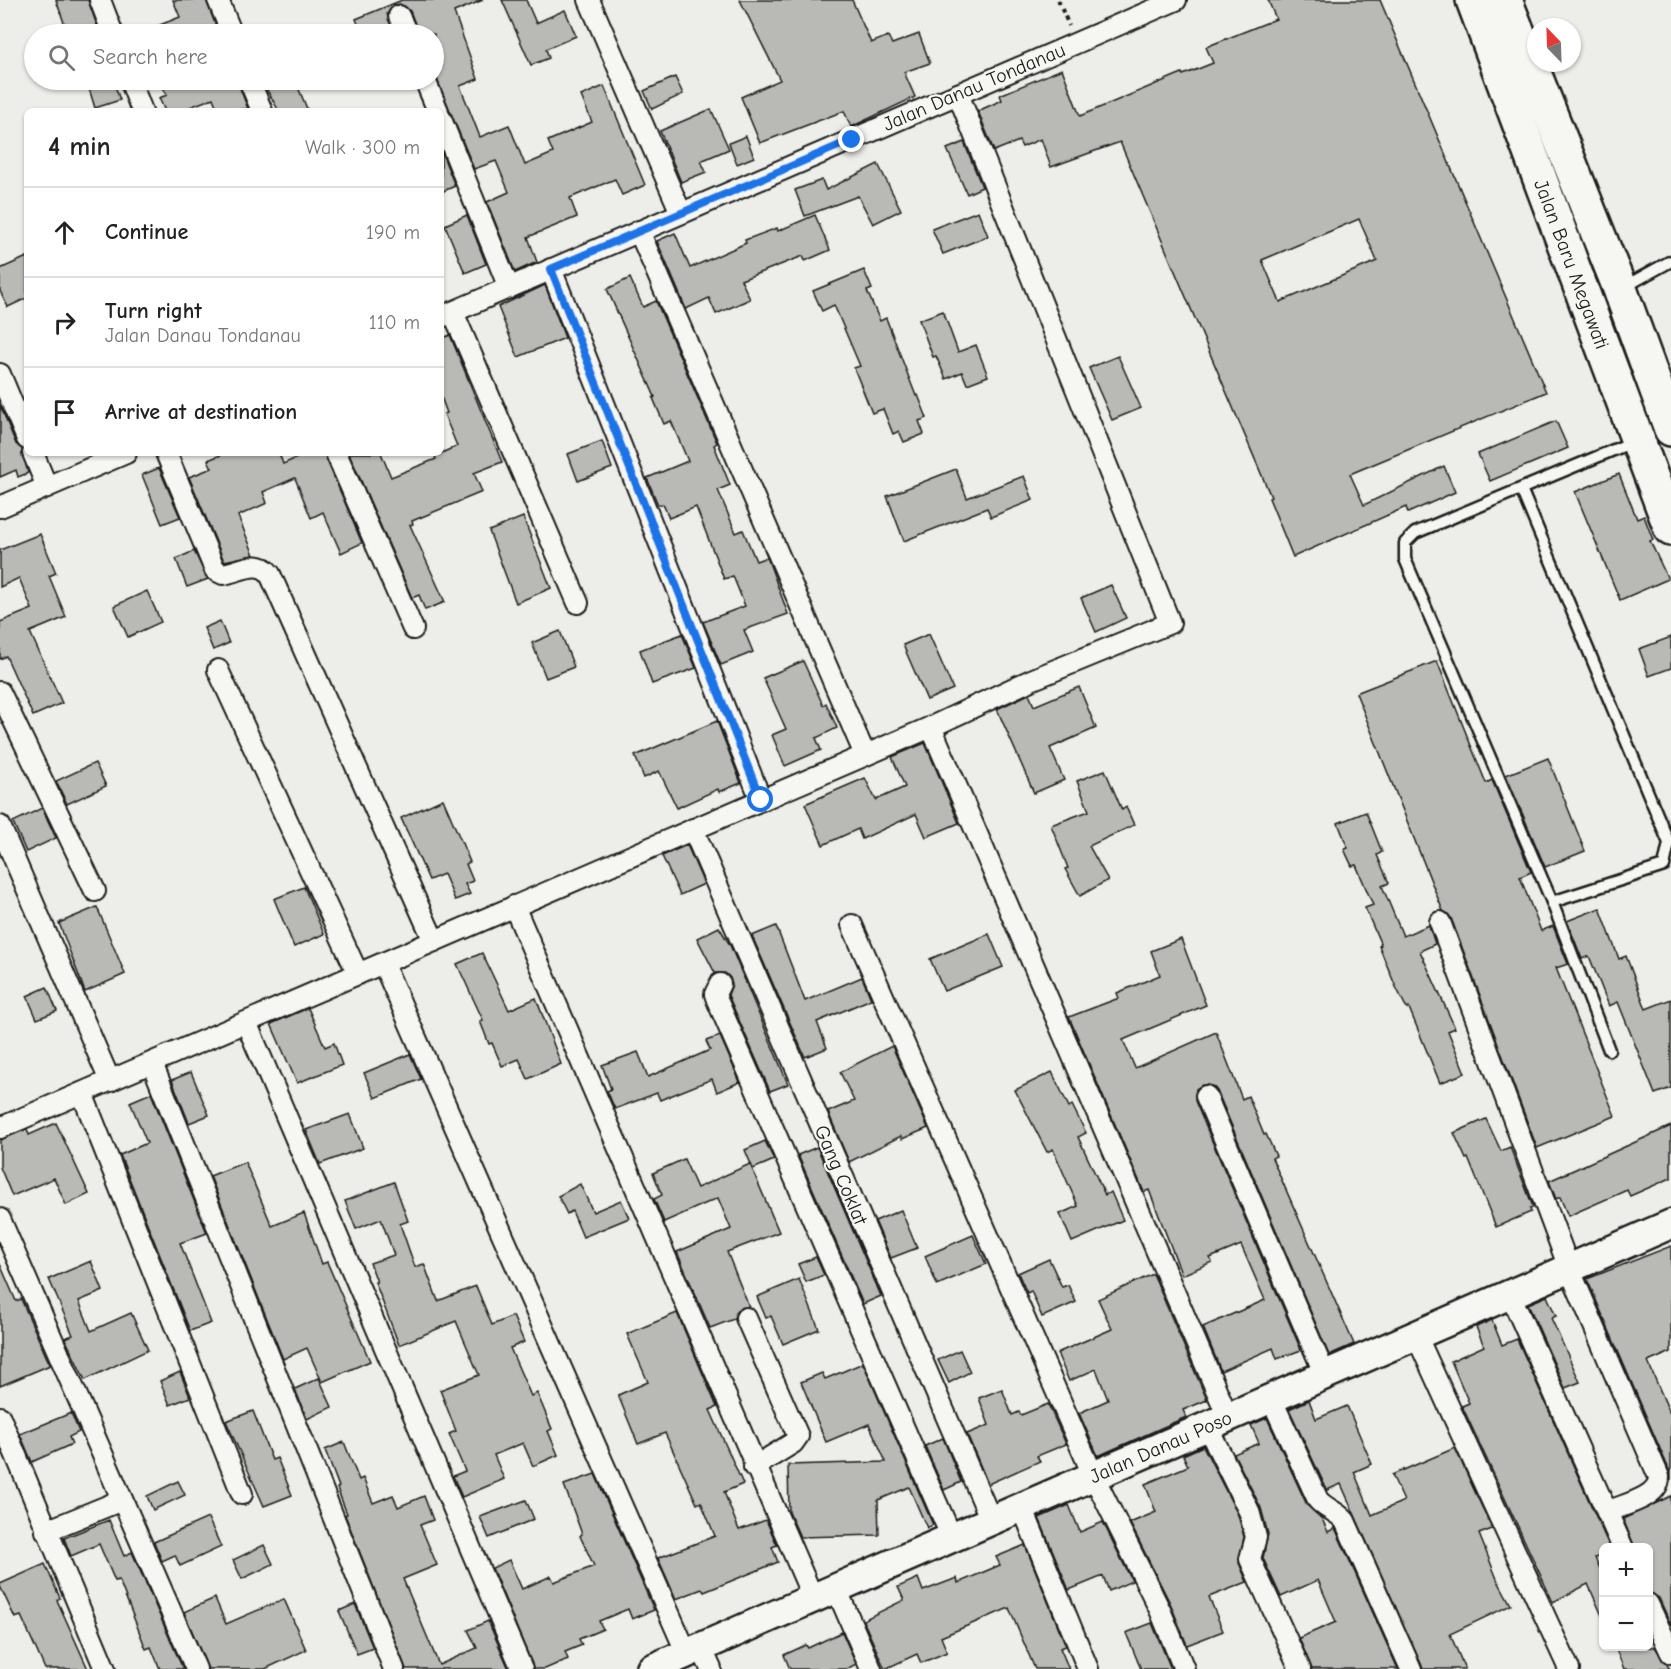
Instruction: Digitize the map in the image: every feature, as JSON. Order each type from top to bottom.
[{"type":"highway","name":"Jalan Baru Megawati","points":[[1473,0],[1639,440],[1664,488],[1671,529]]},
{"type":"highway","name":"Jalan Baru Megawati","points":[[1505,0],[1620,289],[1671,429]]},
{"type":"street","points":[[100,0],[109,24]]},
{"type":"street","points":[[218,0],[228,24]]},
{"type":"street","points":[[589,0],[681,213]]},
{"type":"street","name":"Jalan Danau Tondanau","points":[[447,315],[1176,0]]},
{"type":"street","points":[[134,90],[141,108]]},
{"type":"street","points":[[253,90],[261,108]]},
{"type":"street","points":[[429,90],[437,108]]},
{"type":"street","points":[[0,1128],[931,727],[1031,680],[1170,623],[958,94]]},
{"type":"street","points":[[444,126],[509,288]]},
{"type":"street","points":[[639,231],[865,755]]},
{"type":"street","points":[[551,269],[761,800]]},
{"type":"street","points":[[447,315],[578,603]]},
{"type":"street","points":[[0,374],[24,432]]},
{"type":"street","points":[[34,456],[47,487]]},
{"type":"street","points":[[0,507],[119,456]]},
{"type":"street","points":[[167,456],[215,570],[223,574],[258,565],[265,567],[270,574],[434,941]]},
{"type":"street","points":[[337,456],[412,629]]},
{"type":"street","points":[[218,670],[358,974]]},
{"type":"street","points":[[0,692],[95,891]]},
{"type":"street","points":[[931,727],[1218,1422],[1249,1510],[1256,1537],[1250,1559],[1300,1669]]},
{"type":"street","points":[[0,826],[110,1081]]},
{"type":"street","name":"Gang Coklat","points":[[693,829],[991,1520]]},
{"type":"street","points":[[514,906],[754,1467],[824,1593],[871,1669]]},
{"type":"street","points":[[1440,922],[1569,1268],[1659,1477],[1659,1485],[1653,1492],[1607,1512]]},
{"type":"street","points":[[852,926],[1093,1474],[1160,1610],[1184,1669]]},
{"type":"street","points":[[383,963],[700,1656]]},
{"type":"street","points":[[720,984],[715,994],[717,1000],[952,1538]]},
{"type":"street","points":[[246,1022],[522,1669]]},
{"type":"street","points":[[152,1063],[394,1669]]},
{"type":"street","points":[[82,1093],[242,1494]]},
{"type":"street","points":[[1206,1096],[1325,1375]]},
{"type":"street","points":[[0,1219],[196,1669]]},
{"type":"street","name":"Jalan Danau Poso","points":[[651,1669],[700,1656],[824,1593],[1671,1224]]},
{"type":"street","points":[[1510,1294],[1621,1543]]},
{"type":"street","points":[[746,1318],[798,1436],[793,1443],[754,1467]]},
{"type":"street","points":[[1416,1335],[1569,1669]]},
{"type":"street","points":[[1271,1398],[1318,1500],[1326,1508],[1339,1513],[1345,1521],[1411,1669]]},
{"type":"street","points":[[0,1417],[105,1669]]},
{"type":"street","points":[[46,1531],[122,1500]]},
{"type":"street","points":[[1022,1507],[1088,1669]]},
{"type":"street","points":[[1653,1615],[1671,1653]]},
{"type":"lane","points":[[1620,289],[1671,261]]},
{"type":"lane","points":[[1609,1050],[1552,902],[1405,559],[1405,543],[1415,533],[1639,440]]},
{"type":"lane","points":[[1521,489],[1669,843],[1664,866],[1552,902]]},
{"type":"path","points":[[1058,0],[1076,43]]},
{"type":"building","points":[[56,0],[88,0],[96,24],[64,24]]},
{"type":"building","points":[[173,0],[206,0],[215,24],[162,24],[180,17]]},
{"type":"building","points":[[402,0],[483,0],[454,12],[478,79],[460,86],[480,137],[509,125],[525,165],[553,153],[548,141],[592,122],[581,96],[604,86],[645,185],[622,195],[615,179],[570,198],[577,217],[528,237],[537,262],[515,272],[487,202],[509,192],[496,161],[474,169],[441,90],[444,90],[444,24],[415,24],[410,11],[400,4],[394,5],[387,14],[390,24],[358,24],[356,19]]},
{"type":"building","points":[[502,0],[526,0],[536,23],[565,10],[576,36],[546,49],[549,58],[531,65]]},
{"type":"building","points":[[740,0],[852,0],[871,43],[888,36],[892,44],[919,34],[930,63],[904,72],[915,97],[851,127],[844,111],[760,143],[741,97],[780,80]]},
{"type":"building","points":[[1268,0],[1380,0],[1546,392],[1350,474],[1364,505],[1444,466],[1455,492],[1408,513],[1406,507],[1293,557],[1269,498],[1271,497],[1120,142],[1051,167],[1041,139],[1022,147],[1019,141],[994,151],[978,111],[1002,100],[1000,95],[1062,69],[1080,116],[1182,73],[1183,75],[1213,63],[1206,47],[1276,19]],"holes":[[[1359,219],[1377,261],[1280,302],[1262,260]]]},
{"type":"building","points":[[675,77],[683,94],[652,109],[644,91]]},
{"type":"building","points":[[89,90],[116,90],[120,100],[95,108]]},
{"type":"building","points":[[164,90],[241,90],[248,108],[217,108],[213,98],[188,108],[164,108],[159,98],[167,95]]},
{"type":"building","points":[[267,90],[299,90],[307,108],[277,108]]},
{"type":"building","points":[[711,109],[729,149],[701,161],[706,172],[681,182],[660,131]]},
{"type":"building","points":[[746,136],[754,157],[737,164],[729,143]]},
{"type":"building","points":[[964,142],[982,187],[967,194],[947,149]]},
{"type":"building","points":[[444,158],[455,186],[444,191]]},
{"type":"building","points":[[878,164],[901,210],[873,224],[858,196],[805,216],[795,190],[822,180],[826,190]]},
{"type":"building","points":[[978,211],[988,236],[943,254],[932,229]]},
{"type":"building","points":[[467,215],[486,264],[465,273],[445,225]]},
{"type":"building","points":[[815,215],[830,250],[805,261],[803,256],[741,280],[750,299],[716,314],[709,298],[686,309],[657,241],[675,233],[690,268],[746,243],[745,240],[777,228],[778,231]]},
{"type":"building","points":[[24,258],[24,299],[8,307],[0,291],[0,269]]},
{"type":"building","points":[[864,270],[872,289],[867,291],[880,321],[886,318],[916,396],[918,395],[927,418],[919,421],[924,434],[904,442],[899,431],[893,434],[883,409],[872,413],[854,368],[860,366],[834,305],[822,311],[813,291]]},
{"type":"building","points":[[630,278],[643,307],[656,301],[717,443],[714,445],[730,485],[718,490],[736,533],[743,530],[756,561],[767,557],[788,614],[744,630],[753,652],[721,665],[703,622],[745,606],[733,576],[724,579],[696,507],[669,518],[663,504],[658,505],[647,478],[688,461],[671,421],[664,424],[653,398],[655,397],[607,289]]},
{"type":"building","points":[[545,285],[565,338],[518,357],[498,307]]},
{"type":"building","points":[[943,311],[958,352],[976,345],[988,376],[967,384],[962,372],[946,379],[936,356],[933,357],[919,320]]},
{"type":"building","points":[[450,335],[502,462],[474,473],[482,492],[412,521],[413,524],[410,525],[445,602],[425,610],[419,595],[412,598],[350,456],[382,456],[391,477],[436,459],[435,456],[444,456],[444,452],[457,446],[444,414],[447,413],[444,405],[444,338]]},
{"type":"building","points":[[1118,356],[1141,408],[1112,420],[1089,368]]},
{"type":"building","points":[[0,405],[16,444],[22,449],[28,473],[18,477],[16,470],[0,477]]},
{"type":"building","points":[[1556,421],[1568,448],[1490,481],[1478,454]]},
{"type":"building","points":[[602,441],[612,468],[578,481],[568,454]]},
{"type":"building","points":[[218,456],[280,456],[283,464],[301,456],[325,456],[362,543],[341,553],[323,512],[311,518],[295,478],[263,492],[267,503],[238,516],[254,555],[224,561],[189,477],[212,468],[208,460]]},
{"type":"building","points":[[159,468],[180,517],[162,524],[142,475]]},
{"type":"building","points":[[956,469],[967,498],[1024,476],[1033,500],[991,517],[987,508],[904,541],[887,496]]},
{"type":"building","points":[[1619,474],[1637,519],[1644,516],[1653,540],[1650,541],[1668,579],[1620,600],[1575,492]]},
{"type":"building","points":[[523,517],[551,588],[516,603],[489,531]]},
{"type":"building","points":[[40,534],[56,573],[49,576],[66,617],[30,632],[62,703],[33,716],[6,656],[0,659],[0,622],[32,609],[19,578],[0,587],[0,550]]},
{"type":"building","points":[[194,551],[208,579],[187,587],[176,559]]},
{"type":"building","points":[[1111,585],[1126,618],[1096,632],[1081,598]]},
{"type":"building","points":[[147,591],[161,622],[128,637],[114,606]]},
{"type":"building","points":[[220,621],[229,643],[213,650],[204,628]]},
{"type":"building","points":[[560,631],[574,667],[546,678],[532,643]]},
{"type":"building","points":[[682,634],[696,668],[652,684],[640,650]]},
{"type":"building","points":[[929,634],[953,689],[927,700],[903,645]]},
{"type":"building","points":[[1671,637],[1671,668],[1649,676],[1639,649]]},
{"type":"building","points":[[803,661],[823,705],[826,703],[837,728],[816,738],[821,750],[785,766],[772,735],[786,729],[763,678]]},
{"type":"building","points":[[1437,661],[1486,783],[1492,780],[1531,872],[1520,877],[1541,931],[1553,926],[1568,964],[1556,968],[1615,1116],[1537,1148],[1451,918],[1443,911],[1356,693]]},
{"type":"building","points":[[1079,687],[1096,728],[1050,748],[1064,780],[1034,793],[997,709],[1029,694],[1034,706]]},
{"type":"building","points":[[717,721],[741,783],[719,792],[718,789],[677,808],[659,771],[644,778],[635,756]]},
{"type":"building","points":[[925,743],[959,823],[926,837],[916,814],[862,839],[858,829],[823,845],[805,804],[865,778],[876,800],[905,787],[892,757]]},
{"type":"building","points":[[1548,758],[1585,851],[1545,867],[1506,775]]},
{"type":"building","points":[[95,763],[106,786],[67,804],[56,781]]},
{"type":"building","points":[[1105,770],[1122,810],[1126,807],[1134,825],[1089,846],[1108,880],[1080,896],[1065,869],[1068,868],[1051,825],[1089,811],[1077,781]]},
{"type":"building","points":[[443,799],[470,862],[466,864],[473,881],[465,884],[470,894],[455,900],[444,874],[429,880],[401,818]]},
{"type":"building","points":[[42,808],[56,838],[26,852],[13,822]]},
{"type":"building","points":[[1366,812],[1382,852],[1377,855],[1389,883],[1382,886],[1403,936],[1429,925],[1435,944],[1420,951],[1455,1028],[1448,1031],[1465,1073],[1440,1083],[1409,1008],[1407,1009],[1395,985],[1379,946],[1381,945],[1365,908],[1373,905],[1356,865],[1352,866],[1344,849],[1348,848],[1338,823]]},
{"type":"building","points":[[687,845],[704,884],[680,895],[662,856]]},
{"type":"building","points":[[304,887],[324,934],[294,947],[274,899]]},
{"type":"building","points":[[97,907],[125,974],[85,992],[59,923]]},
{"type":"building","points":[[1600,908],[1619,959],[1626,956],[1646,1009],[1671,999],[1671,1088],[1655,1094],[1618,1002],[1609,1006],[1589,956],[1582,959],[1567,921]]},
{"type":"building","points":[[776,926],[805,1001],[862,977],[871,999],[817,1022],[827,1048],[805,1057],[752,936]]},
{"type":"building","points":[[719,927],[730,945],[788,1084],[770,1091],[728,995],[732,984],[730,978],[725,973],[715,973],[697,938]]},
{"type":"building","points":[[989,934],[1003,967],[944,991],[930,959]]},
{"type":"building","points":[[1181,939],[1206,1005],[1123,1040],[1135,1068],[1216,1032],[1242,1099],[1248,1096],[1264,1135],[1266,1134],[1276,1156],[1272,1158],[1354,1344],[1329,1355],[1217,1091],[1213,1086],[1202,1085],[1196,1089],[1195,1101],[1301,1350],[1277,1359],[1273,1348],[1221,1371],[1203,1327],[1265,1300],[1241,1245],[1210,1258],[1212,1262],[1182,1275],[1149,1190],[1144,1192],[1069,1017],[1119,998],[1117,993],[1160,975],[1151,951]]},
{"type":"building","points":[[482,953],[509,1010],[536,998],[561,1064],[528,1079],[519,1059],[502,1066],[492,1043],[489,1044],[480,1021],[483,1020],[457,964]]},
{"type":"building","points":[[47,987],[57,1011],[37,1019],[27,996]]},
{"type":"building","points":[[308,1008],[325,1047],[334,1043],[342,1065],[297,1083],[271,1024]]},
{"type":"building","points":[[720,1036],[740,1082],[717,1092],[712,1079],[660,1100],[657,1093],[615,1109],[607,1091],[611,1089],[602,1065],[638,1052],[648,1077],[710,1050],[706,1041]]},
{"type":"building","points":[[892,1046],[928,1128],[902,1139],[901,1136],[849,1162],[828,1112],[854,1101],[840,1072]]},
{"type":"building","points":[[410,1054],[421,1079],[375,1098],[364,1073]]},
{"type":"building","points":[[191,1072],[209,1115],[189,1123],[172,1080]]},
{"type":"building","points":[[1052,1072],[1069,1107],[1072,1105],[1086,1133],[1078,1137],[1105,1195],[1111,1192],[1123,1220],[1072,1242],[1060,1214],[1078,1206],[1053,1149],[1047,1152],[1015,1090]]},
{"type":"building","points":[[151,1093],[207,1233],[180,1243],[211,1323],[190,1331],[120,1155],[147,1143],[130,1102]]},
{"type":"building","points":[[350,1114],[363,1148],[320,1164],[306,1130]]},
{"type":"building","points":[[1486,1119],[1501,1151],[1510,1147],[1533,1207],[1530,1208],[1531,1212],[1496,1227],[1468,1158],[1466,1159],[1454,1133]]},
{"type":"building","points":[[56,1123],[89,1194],[66,1205],[54,1178],[12,1196],[0,1167],[0,1140],[27,1129],[29,1135]]},
{"type":"building","points":[[1671,1126],[1671,1178],[1630,1196],[1627,1190],[1568,1216],[1560,1197],[1556,1199],[1549,1181]]},
{"type":"building","points":[[765,1141],[774,1160],[753,1169],[745,1150]]},
{"type":"building","points":[[817,1147],[881,1296],[863,1304],[798,1155]]},
{"type":"building","points":[[684,1159],[697,1188],[750,1164],[779,1232],[727,1252],[749,1307],[737,1310],[734,1319],[710,1328],[677,1252],[731,1229],[718,1198],[664,1222],[654,1199],[662,1195],[653,1173]]},
{"type":"building","points":[[245,1162],[272,1226],[304,1213],[322,1264],[327,1262],[370,1361],[322,1382],[307,1348],[283,1359],[210,1176]]},
{"type":"building","points":[[394,1182],[408,1221],[400,1224],[415,1267],[424,1264],[438,1301],[476,1286],[492,1325],[513,1316],[524,1342],[510,1348],[531,1396],[537,1393],[552,1429],[548,1431],[558,1455],[533,1466],[523,1443],[494,1455],[504,1479],[462,1497],[453,1476],[465,1471],[449,1434],[456,1431],[440,1390],[479,1375],[456,1321],[399,1345],[370,1263],[394,1255],[381,1219],[356,1229],[345,1201]]},
{"type":"building","points":[[580,1184],[593,1212],[621,1200],[629,1218],[583,1237],[572,1211],[567,1214],[558,1196]]},
{"type":"building","points":[[901,1210],[917,1248],[891,1258],[875,1221]]},
{"type":"building","points":[[973,1235],[986,1264],[937,1285],[925,1256]]},
{"type":"building","points":[[1671,1246],[1671,1352],[1648,1362],[1671,1416],[1671,1480],[1670,1472],[1587,1279]]},
{"type":"building","points":[[816,1257],[824,1275],[806,1282],[798,1264]]},
{"type":"building","points":[[1049,1259],[1062,1287],[1068,1285],[1076,1302],[1042,1317],[1031,1291],[1027,1293],[1018,1273]]},
{"type":"building","points":[[91,1261],[103,1291],[79,1301],[91,1331],[131,1313],[148,1350],[85,1380],[65,1338],[73,1335],[49,1279]]},
{"type":"building","points":[[0,1264],[16,1301],[21,1299],[50,1365],[0,1386]]},
{"type":"building","points":[[1153,1274],[1207,1400],[1183,1410],[1186,1417],[1098,1456],[1079,1413],[1108,1400],[1096,1369],[1069,1381],[1057,1353],[1112,1329],[1098,1299]]},
{"type":"building","points":[[799,1279],[819,1329],[783,1344],[771,1316],[766,1318],[757,1297]]},
{"type":"building","points":[[1547,1296],[1556,1316],[1551,1318],[1580,1382],[1565,1388],[1528,1304]]},
{"type":"building","points":[[677,1313],[717,1407],[710,1410],[743,1484],[724,1492],[739,1530],[766,1520],[777,1545],[772,1547],[778,1562],[704,1592],[702,1589],[676,1599],[658,1558],[715,1536],[701,1502],[697,1504],[665,1433],[638,1444],[618,1395],[648,1382],[627,1334]]},
{"type":"building","points":[[1492,1320],[1502,1345],[1517,1339],[1608,1543],[1599,1543],[1599,1557],[1595,1558],[1599,1566],[1599,1609],[1588,1584],[1553,1602],[1462,1406],[1469,1403],[1451,1361],[1484,1346],[1476,1327]]},
{"type":"building","points":[[960,1350],[970,1372],[949,1383],[938,1360]]},
{"type":"building","points":[[863,1363],[933,1525],[927,1528],[909,1487],[878,1500],[879,1535],[800,1537],[789,1512],[788,1465],[886,1462],[869,1424],[826,1442],[801,1382],[822,1373],[825,1379]]},
{"type":"building","points":[[180,1372],[190,1397],[170,1405],[160,1381]]},
{"type":"building","points":[[319,1378],[332,1407],[307,1419],[295,1389]]},
{"type":"building","points":[[1002,1389],[1012,1415],[1019,1412],[1021,1415],[1048,1404],[1066,1444],[1037,1456],[1040,1461],[988,1484],[967,1434],[989,1425],[979,1398]]},
{"type":"building","points":[[1309,1400],[1316,1419],[1347,1406],[1372,1464],[1354,1472],[1372,1515],[1404,1501],[1392,1475],[1455,1448],[1492,1529],[1479,1534],[1497,1579],[1511,1605],[1450,1634],[1465,1669],[1423,1669],[1341,1484],[1327,1490],[1289,1409]]},
{"type":"building","points":[[253,1411],[272,1460],[277,1458],[292,1495],[264,1506],[226,1421]]},
{"type":"building","points":[[71,1413],[79,1432],[69,1437],[72,1444],[32,1462],[20,1434]]},
{"type":"building","points":[[1267,1418],[1307,1505],[1322,1519],[1328,1532],[1335,1528],[1398,1669],[1312,1669],[1299,1638],[1336,1622],[1318,1580],[1281,1597],[1263,1558],[1268,1534],[1261,1508],[1234,1454],[1259,1443],[1251,1425]]},
{"type":"building","points":[[943,1438],[961,1482],[944,1490],[925,1446]]},
{"type":"building","points":[[344,1442],[359,1480],[363,1478],[373,1503],[393,1495],[398,1507],[424,1496],[433,1520],[420,1525],[437,1565],[403,1579],[439,1665],[477,1648],[468,1630],[488,1621],[509,1669],[406,1669],[345,1515],[347,1514],[337,1488],[339,1487],[325,1450]]},
{"type":"building","points":[[1203,1446],[1238,1515],[1244,1537],[1239,1563],[1247,1582],[1209,1597],[1223,1631],[1187,1645],[1171,1605],[1130,1523],[1156,1512],[1145,1484],[1188,1466],[1183,1455]]},
{"type":"building","points":[[595,1474],[654,1610],[632,1619],[628,1609],[599,1621],[603,1629],[579,1639],[582,1645],[565,1652],[568,1659],[545,1669],[534,1669],[492,1568],[509,1560],[522,1589],[551,1576],[554,1582],[594,1566],[580,1536],[582,1534],[564,1485]]},
{"type":"building","points":[[178,1481],[185,1495],[153,1510],[147,1496]]},
{"type":"building","points":[[1671,1496],[1671,1625],[1659,1598],[1653,1595],[1653,1543],[1633,1543],[1623,1519]]},
{"type":"building","points":[[526,1500],[534,1519],[489,1538],[480,1517]]},
{"type":"building","points":[[1069,1505],[1080,1532],[1103,1522],[1132,1581],[1109,1591],[1103,1576],[1069,1590],[1039,1518]]},
{"type":"building","points":[[208,1518],[221,1547],[180,1566],[175,1555],[162,1561],[154,1542]]},
{"type":"building","points":[[109,1520],[124,1556],[132,1552],[183,1669],[160,1669],[151,1647],[146,1649],[119,1580],[115,1581],[99,1544],[71,1556],[64,1538]]},
{"type":"building","points":[[264,1545],[273,1564],[242,1579],[233,1560]]},
{"type":"building","points":[[1025,1545],[1066,1646],[1060,1648],[1069,1669],[1035,1669],[1009,1608],[941,1637],[947,1652],[921,1663],[917,1654],[885,1669],[863,1620],[904,1600],[898,1587],[918,1578],[923,1591],[957,1578],[958,1583],[1000,1565],[996,1557]]},
{"type":"building","points":[[45,1564],[60,1598],[57,1600],[88,1669],[45,1669],[21,1616],[15,1618],[0,1586]]},
{"type":"building","points":[[215,1598],[226,1624],[284,1599],[306,1650],[265,1669],[208,1669],[184,1612]]},
{"type":"building","points":[[355,1604],[373,1648],[357,1654],[339,1611]]},
{"type":"building","points":[[1152,1623],[1171,1669],[1141,1669],[1126,1633]]},
{"type":"building","points":[[842,1632],[856,1664],[847,1669],[790,1669],[784,1655],[806,1645],[808,1648]]},
{"type":"building","points":[[1655,1647],[1670,1669],[1624,1669],[1617,1651],[1653,1651]]},
{"type":"route","points":[[761,800],[551,269],[852,140]]}]
